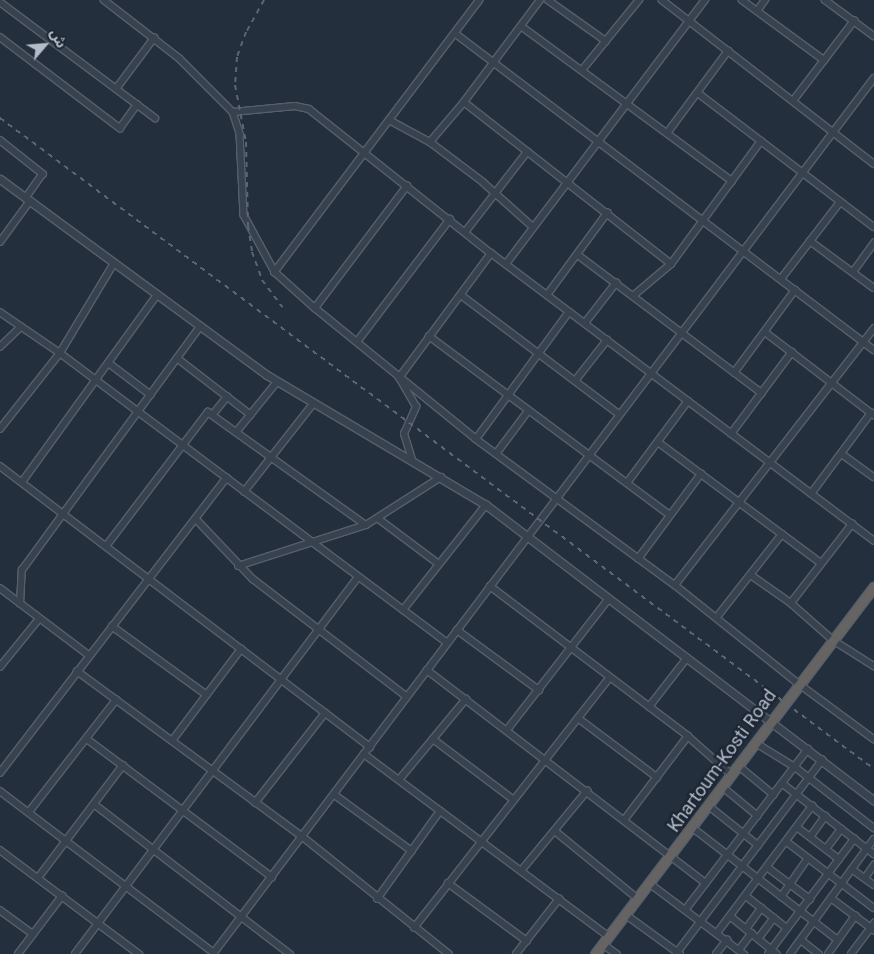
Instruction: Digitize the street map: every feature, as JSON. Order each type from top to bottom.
[{"type":"highway","name":"Khartoum-Kosti Road","points":[[596,954],[636,897],[671,857],[799,684],[874,587]]},
{"type":"street","points":[[104,0],[179,58],[233,112],[240,134],[244,215],[275,272],[399,378],[476,439],[556,500],[675,585],[799,684],[874,739]]},
{"type":"street","points":[[275,272],[391,121],[480,0]]},
{"type":"street","points":[[430,142],[464,102],[540,0]]},
{"type":"street","points":[[548,0],[606,41]]},
{"type":"street","points":[[583,70],[639,0]]},
{"type":"street","points":[[662,0],[832,132],[873,161]]},
{"type":"street","points":[[506,264],[565,182],[706,0]]},
{"type":"street","points":[[742,0],[824,60]]},
{"type":"street","points":[[757,11],[765,0]]},
{"type":"street","points":[[825,0],[874,36]]},
{"type":"street","points":[[0,2],[155,118]]},
{"type":"street","points":[[793,101],[854,21]]},
{"type":"street","points":[[522,26],[668,132],[732,182]]},
{"type":"street","points":[[456,34],[874,350]]},
{"type":"street","points":[[0,37],[120,128],[137,104]]},
{"type":"street","points":[[116,89],[154,38]]},
{"type":"street","points":[[668,132],[728,51]]},
{"type":"street","points":[[0,790],[213,953],[335,795],[406,696],[874,78]]},
{"type":"street","points":[[698,93],[874,227]]},
{"type":"street","points":[[464,102],[671,264]]},
{"type":"street","points":[[233,112],[295,106],[308,109],[491,253],[874,541]]},
{"type":"street","points":[[391,121],[430,142],[483,182],[495,195],[533,227]]},
{"type":"street","points":[[0,140],[43,174],[0,242]]},
{"type":"street","points":[[633,296],[671,264],[761,141]]},
{"type":"street","points":[[466,232],[527,152]]},
{"type":"street","points":[[0,179],[277,382],[441,476],[486,505],[608,600],[808,749],[874,801]]},
{"type":"street","points":[[315,308],[407,186]]},
{"type":"street","points":[[781,279],[840,202]]},
{"type":"street","points":[[547,295],[607,214]]},
{"type":"street","points":[[357,342],[450,219]]},
{"type":"street","points":[[810,241],[874,288]]},
{"type":"street","points":[[853,272],[874,243]]},
{"type":"street","points":[[399,378],[491,253]]},
{"type":"street","points":[[578,255],[680,334],[762,392]]},
{"type":"street","points":[[0,429],[60,353],[114,263]]},
{"type":"street","points":[[584,323],[616,283]]},
{"type":"street","points":[[734,373],[796,290]]},
{"type":"street","points":[[22,482],[98,382],[157,295]]},
{"type":"street","points":[[461,295],[619,414]]},
{"type":"street","points":[[0,312],[60,353],[310,543],[447,643]]},
{"type":"street","points":[[476,439],[569,312]]},
{"type":"street","points":[[0,347],[21,326]]},
{"type":"street","points":[[20,604],[22,570],[200,327]]},
{"type":"street","points":[[675,585],[833,384],[874,328]]},
{"type":"street","points":[[765,332],[872,414],[811,494]]},
{"type":"street","points":[[429,336],[507,396],[670,515]]},
{"type":"street","points":[[575,381],[607,340]]},
{"type":"street","points":[[731,434],[792,352]]},
{"type":"street","points":[[177,358],[250,415]]},
{"type":"street","points":[[110,364],[151,395]]},
{"type":"street","points":[[399,378],[416,407],[404,434],[412,460]]},
{"type":"street","points":[[238,430],[277,382]]},
{"type":"street","points":[[214,414],[227,397]]},
{"type":"street","points":[[627,483],[688,401]]},
{"type":"street","points":[[244,492],[313,404]]},
{"type":"street","points":[[496,454],[528,411]]},
{"type":"street","points":[[107,545],[181,444],[207,413],[214,414],[238,430],[366,525]]},
{"type":"street","points":[[658,442],[821,563]]},
{"type":"street","points":[[842,454],[874,477]]},
{"type":"street","points":[[0,466],[64,512],[370,747]]},
{"type":"street","points":[[638,559],[701,474]]},
{"type":"street","points":[[238,566],[366,525],[379,519],[441,476]]},
{"type":"street","points":[[0,773],[226,478]]},
{"type":"street","points":[[403,610],[486,505]]},
{"type":"street","points":[[196,519],[238,566],[318,631],[406,696]]},
{"type":"street","points":[[379,519],[439,564]]},
{"type":"street","points":[[791,603],[852,524]]},
{"type":"street","points":[[717,617],[782,534]]},
{"type":"street","points":[[751,575],[791,603],[833,640],[874,666]]},
{"type":"street","points":[[75,954],[128,887],[280,679],[358,577]]},
{"type":"street","points":[[490,586],[688,736],[732,775]]},
{"type":"street","points":[[0,588],[39,620],[89,655]]},
{"type":"street","points":[[507,730],[608,600]]},
{"type":"street","points":[[0,668],[39,620]]},
{"type":"street","points":[[112,626],[206,695]]},
{"type":"street","points":[[457,630],[539,690]]},
{"type":"street","points":[[172,741],[241,649]]},
{"type":"street","points":[[649,707],[687,658]]},
{"type":"street","points":[[427,670],[625,819],[706,883]]},
{"type":"street","points":[[77,671],[303,837],[377,899],[449,954]]},
{"type":"street","points":[[414,928],[480,840],[610,677]]},
{"type":"street","points":[[399,780],[466,699]]},
{"type":"street","points":[[28,812],[116,700]]},
{"type":"street","points":[[255,802],[325,713]]},
{"type":"street","points":[[578,718],[657,777]]},
{"type":"street","points":[[625,819],[688,736]]},
{"type":"street","points":[[87,739],[272,877]]},
{"type":"street","points":[[433,739],[513,799]]},
{"type":"street","points":[[756,743],[795,767],[874,828]]},
{"type":"street","points":[[686,909],[808,749]]},
{"type":"street","points":[[364,754],[559,900],[606,940],[617,954]]},
{"type":"street","points":[[625,914],[678,953],[822,760]]},
{"type":"street","points":[[38,878],[123,765]]},
{"type":"street","points":[[739,766],[774,795]]},
{"type":"street","points":[[783,784],[874,854]]},
{"type":"street","points":[[723,787],[758,816]]},
{"type":"street","points":[[521,871],[587,791]]},
{"type":"street","points":[[335,795],[412,851]]},
{"type":"street","points":[[94,804],[290,954]]},
{"type":"street","points":[[709,806],[758,845]]},
{"type":"street","points":[[717,933],[787,842],[812,806]]},
{"type":"street","points":[[377,899],[440,811]]},
{"type":"street","points":[[810,837],[825,816]]},
{"type":"street","points":[[797,827],[839,858]]},
{"type":"street","points":[[692,828],[838,940]]},
{"type":"street","points":[[826,849],[841,829]]},
{"type":"street","points":[[555,830],[636,897]]},
{"type":"street","points":[[770,952],[854,839]]},
{"type":"street","points":[[790,954],[874,839]]},
{"type":"street","points":[[787,842],[874,908]]},
{"type":"street","points":[[1,852],[139,954]]},
{"type":"street","points":[[781,896],[808,858]]},
{"type":"street","points":[[865,878],[874,865]]},
{"type":"street","points":[[767,867],[810,899]]},
{"type":"street","points":[[852,868],[874,885]]},
{"type":"street","points":[[649,882],[742,952],[752,933]]},
{"type":"street","points":[[448,883],[526,941]]},
{"type":"street","points":[[18,954],[62,896]]},
{"type":"street","points":[[746,896],[788,928]]},
{"type":"street","points":[[831,898],[873,927],[851,954]]},
{"type":"street","points":[[516,954],[559,900]]},
{"type":"street","points":[[746,929],[761,908]]},
{"type":"street","points":[[0,910],[34,934]]},
{"type":"street","points":[[730,916],[752,933],[770,952],[777,954]]},
{"type":"street","points":[[828,954],[855,916]]},
{"type":"street","points":[[758,939],[774,918]]},
{"type":"street","points":[[716,954],[727,940]]},
{"type":"street","points":[[801,940],[819,954]]},
{"type":"railway","points":[[264,0],[246,32],[237,57],[235,85],[246,142],[248,226],[252,252],[262,280],[282,307]]},
{"type":"railway","points":[[0,118],[874,769]]}]
